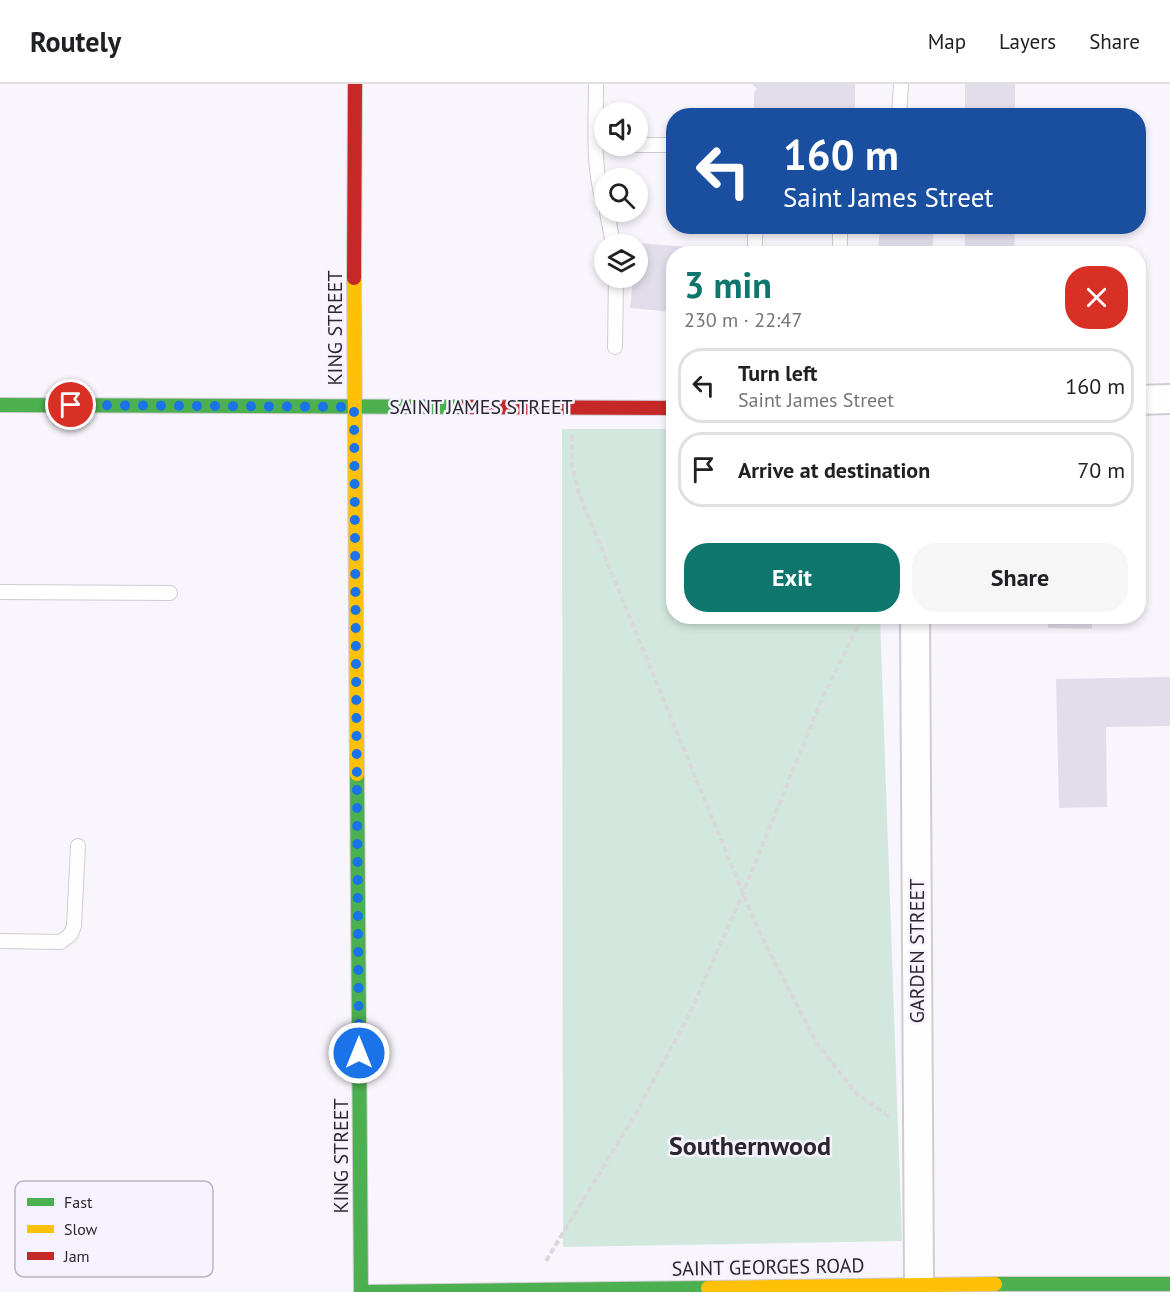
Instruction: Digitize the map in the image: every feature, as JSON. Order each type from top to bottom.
[{"type":"street","name":"KING STREET","points":[[355,84],[354,407],[362,1292]]},
{"type":"street","points":[[1146,400],[1170,399]]},
{"type":"street","name":"SAINT JAMES STREET","points":[[0,405],[666,408]]},
{"type":"street","name":"GARDEN STREET","points":[[915,624],[919,1285]]},
{"type":"street","name":"SAINT GEORGES ROAD","points":[[367,1292],[840,1289],[919,1285],[1052,1287],[1170,1284]]},
{"type":"lane","points":[[596,84],[597,102]]},
{"type":"lane","points":[[899,108],[901,84]]},
{"type":"lane","points":[[648,145],[666,146]]},
{"type":"lane","points":[[615,347],[616,288]]},
{"type":"lane","points":[[0,592],[170,594]]},
{"type":"lane","points":[[0,941],[61,942],[71,934],[74,926],[78,846]]},
{"type":"path","points":[[571,408],[572,465],[578,491],[758,930],[818,1045],[856,1093],[918,1136]]},
{"type":"path","points":[[529,1290],[636,1113],[685,1023],[743,893],[821,701],[859,624]]},
{"type":"green space","points":[[562,429],[666,429],[666,624],[880,624],[902,1241],[563,1247]]},
{"type":"building","points":[[752,84],[855,84],[855,108],[754,108],[754,92],[757,89]]},
{"type":"building","points":[[965,84],[1015,84],[1015,108],[965,108]]},
{"type":"building","points":[[879,234],[933,234],[933,246],[879,246]]},
{"type":"building","points":[[965,234],[1015,234],[1014,246],[965,246]]},
{"type":"building","points":[[648,244],[675,246],[666,246],[666,311],[630,308],[632,288],[648,288]]},
{"type":"building","points":[[1048,624],[1092,624],[1092,629],[1048,628]]},
{"type":"building","points":[[1170,677],[1170,726],[1106,727],[1107,807],[1059,808],[1056,679]]},
{"type":"traffic: fast","points":[[0,405],[466,407]]},
{"type":"traffic: fast","points":[[357,774],[361,1292]]},
{"type":"traffic: fast","points":[[995,1284],[1170,1284]]},
{"type":"traffic: fast","points":[[367,1292],[708,1288]]},
{"type":"traffic: slow","points":[[354,278],[357,774]]},
{"type":"traffic: slow","points":[[708,1288],[995,1284]]},
{"type":"traffic: jam","points":[[354,278],[355,84]]},
{"type":"traffic: jam","points":[[466,407],[666,408]]},
{"type":"district","name":"Southernwood","points":[[750,1145]]},
{"type":"route","points":[[71,405],[354,407],[359,1053]]}]
